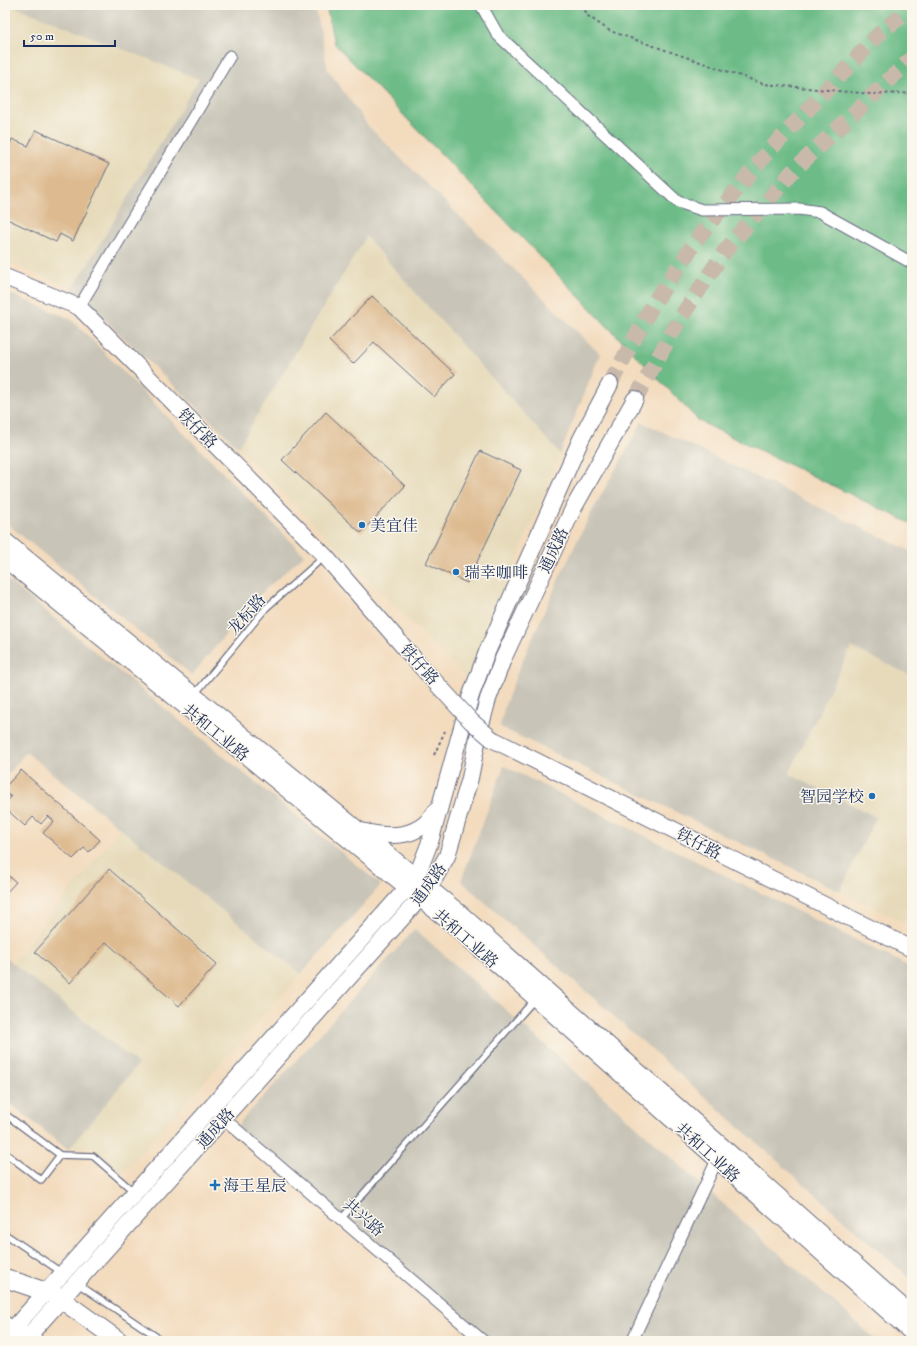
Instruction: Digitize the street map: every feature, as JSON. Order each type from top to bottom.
[{"type":"main road","points":[[5,1278],[54,1296],[118,1341]]},
{"type":"street","points":[[481,5],[498,35],[678,202],[702,210],[799,209],[820,212],[912,263]]},
{"type":"street","points":[[79,307],[230,56]]},
{"type":"street","name":"铁仔路","points":[[5,277],[79,307],[325,556],[416,661],[471,721],[492,739],[912,949]]},
{"type":"street","name":"通成路","points":[[70,1278],[135,1193],[412,883],[430,842],[471,695],[487,652],[575,453],[610,384]]},
{"type":"street","name":"通成路","points":[[70,1278],[223,1118],[424,893],[447,856],[470,778],[479,732],[488,699],[503,659],[573,509],[634,399]]},
{"type":"street","name":"共和工业路","points":[[5,541],[359,831],[412,883]]},
{"type":"street","name":"共和工业路","points":[[5,559],[424,893],[535,999],[912,1333]]},
{"type":"street","points":[[359,831],[393,836],[407,834],[420,829],[432,819],[440,805]]},
{"type":"street","name":"共和工业路","points":[[424,893],[461,914],[912,1315]]},
{"type":"street","name":"共兴路","points":[[223,1118],[483,1341]]},
{"type":"street","points":[[632,1341],[717,1160]]},
{"type":"street","points":[[18,1335],[70,1278]]},
{"type":"lane","name":"龙标路","points":[[194,695],[266,608],[325,556]]},
{"type":"lane","points":[[341,1219],[535,999]]},
{"type":"lane","points":[[5,1114],[60,1155],[93,1156],[135,1193]]},
{"type":"lane","points":[[5,1154],[41,1180],[60,1155]]},
{"type":"lane","points":[[5,1234],[163,1341]]},
{"type":"path","points":[[582,5],[588,16],[610,31],[764,84],[871,94],[912,93]]},
{"type":"shaded area","points":[[5,5],[11,5],[199,79],[73,289],[5,261]]},
{"type":"shaded area","points":[[11,5],[315,5],[328,70],[369,127],[600,354],[560,454],[366,237],[238,447],[73,289],[199,79]]},
{"type":"shaded area","points":[[366,237],[560,454],[468,680],[238,447]]},
{"type":"shaded area","points":[[5,292],[71,319],[304,555],[256,598],[192,675],[5,522]]},
{"type":"shaded area","points":[[642,422],[912,552],[912,676],[851,647],[789,774],[876,817],[840,891],[500,727],[505,705],[520,666],[558,581],[589,517]]},
{"type":"shaded area","points":[[5,578],[381,885],[301,974],[26,752],[5,778]]},
{"type":"shaded area","name":"智园学校","points":[[851,647],[912,676],[912,926],[840,891],[876,817],[789,775]]},
{"type":"shaded area","points":[[504,766],[912,968],[912,1280],[461,881]]},
{"type":"shaded area","points":[[121,828],[301,974],[122,1174],[91,1146],[68,1150],[138,1064],[12,963]]},
{"type":"shaded area","points":[[415,929],[877,1341],[483,1341],[235,1128]]},
{"type":"shaded area","points":[[5,957],[138,1064],[68,1150],[5,1099]]},
{"type":"green space","points":[[326,5],[912,5],[912,524],[699,421],[334,43]]},
{"type":"building","points":[[36,130],[109,164],[73,241],[60,234],[56,242],[5,218],[5,155],[12,139],[28,146]]},
{"type":"building","points":[[372,296],[455,374],[434,397],[374,342],[353,364],[329,341]]},
{"type":"building","points":[[326,412],[405,486],[361,533],[282,460]]},
{"type":"building","points":[[480,451],[521,470],[467,583],[426,563]]},
{"type":"building","points":[[21,770],[100,840],[89,852],[84,848],[73,859],[43,833],[54,821],[48,816],[41,824],[33,817],[25,826],[5,808],[5,804],[11,797],[5,792],[5,787]]},
{"type":"building","points":[[109,869],[217,964],[179,1006],[106,942],[70,983],[35,952]]},
{"type":"building","points":[[5,873],[16,882],[5,894]]},
{"type":"tunnel","points":[[610,384],[653,304],[700,235],[765,155],[882,31],[912,8]]},
{"type":"tunnel","points":[[635,399],[681,317],[725,251],[791,173],[912,58]]},
{"type":"place","name":"美宜佳","points":[[362,525]]},
{"type":"place","name":"瑞幸咖啡","points":[[456,572]]},
{"type":"place","name":"智园学校","points":[[872,796]]},
{"type":"place","name":"海王星辰","points":[[215,1185]]}]
